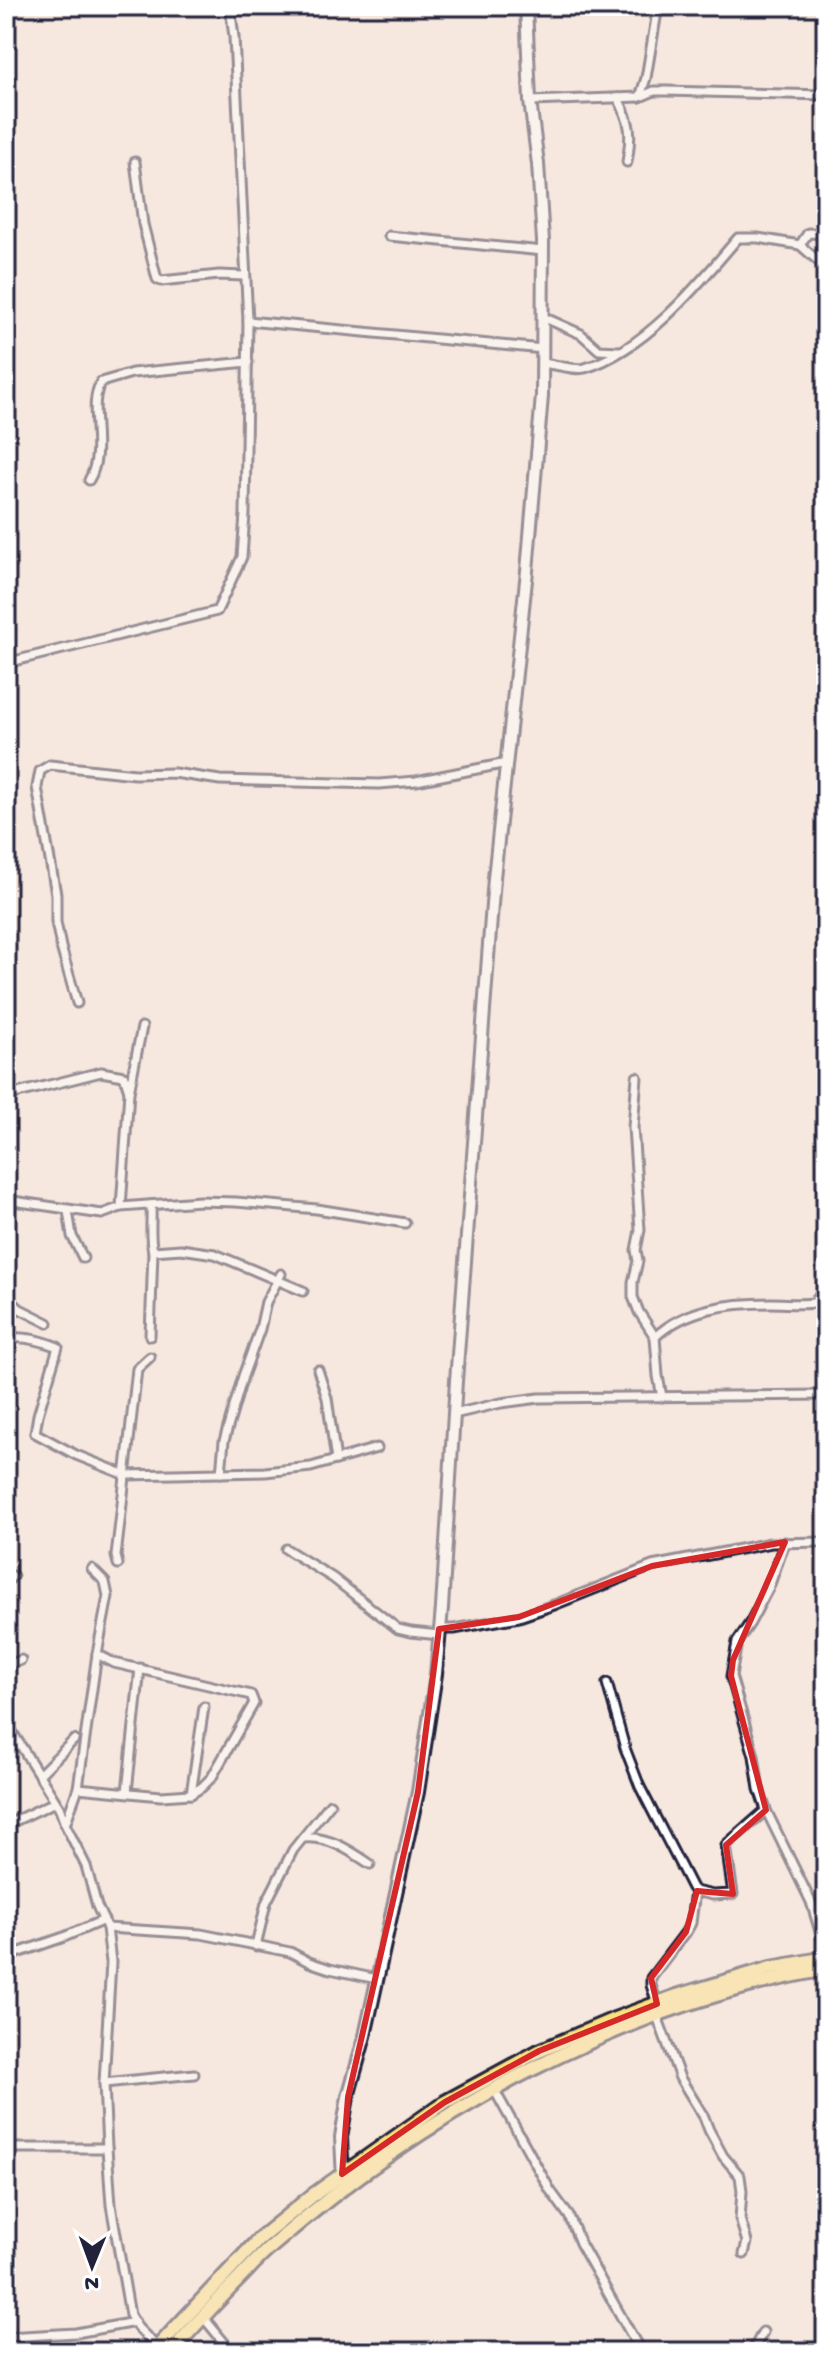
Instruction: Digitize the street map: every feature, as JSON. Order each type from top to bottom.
[{"type":"main road","points":[[171,2352],[269,2248],[343,2180],[371,2166],[454,2112],[547,2062],[657,2010],[771,1968],[826,1958]]},
{"type":"main road","points":[[155,2349],[260,2238],[343,2180],[445,2102],[539,2051],[612,2020],[774,1978],[826,1969]]},
{"type":"street","points":[[6,663],[217,611],[242,557],[248,321],[236,64],[230,6]]},
{"type":"street","points":[[343,2180],[341,2137],[348,2097],[365,2036],[418,1792],[439,1632],[494,878],[527,571],[542,396],[543,251],[538,164],[530,101],[526,6]]},
{"type":"street","points":[[640,97],[658,6]]},
{"type":"street","points":[[646,78],[654,91]]},
{"type":"street","points":[[530,101],[640,97],[654,91],[826,95]]},
{"type":"street","points":[[618,98],[629,119],[631,142],[627,162]]},
{"type":"street","points":[[135,162],[143,224],[157,279],[244,276]]},
{"type":"street","points":[[800,245],[808,233],[826,234]]},
{"type":"street","points":[[389,236],[543,251]]},
{"type":"street","points":[[542,363],[582,370],[621,351],[649,332],[695,290],[738,238],[769,239],[800,245],[826,268]]},
{"type":"street","points":[[543,317],[581,334],[599,350],[621,351]]},
{"type":"street","points":[[248,321],[543,349]]},
{"type":"street","points":[[89,480],[96,455],[97,392],[105,379],[132,373],[248,362]]},
{"type":"street","points":[[77,1003],[56,922],[56,894],[37,787],[42,769],[50,765],[64,765],[110,772],[174,773],[220,780],[379,784],[416,781],[507,763]]},
{"type":"street","points":[[121,1207],[129,1092],[142,1027]]},
{"type":"street","points":[[6,1096],[101,1072],[124,1076],[129,1092]]},
{"type":"street","points":[[637,1077],[633,1127],[640,1230],[633,1297],[655,1337],[662,1397]]},
{"type":"street","points":[[6,1215],[10,1200],[102,1214],[121,1207],[200,1201],[281,1205],[405,1223]]},
{"type":"street","points":[[150,1336],[151,1205]]},
{"type":"street","points":[[68,1211],[72,1236],[83,1258]]},
{"type":"street","points":[[153,1251],[181,1249],[215,1254],[278,1277],[303,1291]]},
{"type":"street","points":[[6,1265],[10,1300],[20,1309],[48,1323]]},
{"type":"street","points":[[221,1473],[228,1427],[266,1302],[278,1277]]},
{"type":"street","points":[[655,1337],[689,1315],[722,1306],[814,1303],[826,1285]]},
{"type":"street","points":[[6,1339],[41,1341],[58,1347],[35,1433],[76,1455],[126,1475],[265,1472],[311,1467],[377,1448]]},
{"type":"street","points":[[118,1564],[116,1556],[137,1369],[150,1357]]},
{"type":"street","points":[[318,1370],[327,1398],[336,1460]]},
{"type":"street","points":[[454,1414],[539,1398],[826,1395]]},
{"type":"street","points":[[785,1542],[769,1587],[737,1642],[731,1676],[766,1810],[811,1902],[826,1951]]},
{"type":"street","points":[[286,1549],[333,1578],[398,1629],[439,1632],[519,1617],[652,1566],[771,1543],[826,1542]]},
{"type":"street","points":[[65,1824],[78,1788],[108,1596],[105,1582],[92,1569]]},
{"type":"street","points":[[78,1788],[175,1796],[191,1794],[212,1777],[251,1710],[254,1698],[114,1663],[97,1654]]},
{"type":"street","points":[[6,1666],[21,1660]]},
{"type":"street","points":[[127,1792],[140,1668]]},
{"type":"street","points":[[607,1683],[625,1748],[640,1787],[695,1891],[713,1895],[733,1894],[726,1845],[766,1810]]},
{"type":"street","points":[[191,1794],[204,1707]]},
{"type":"street","points":[[6,1722],[59,1807],[86,1866],[105,1924],[111,1962],[104,2083],[111,2205],[130,2315],[155,2349]]},
{"type":"street","points":[[39,1775],[74,1740]]},
{"type":"street","points":[[6,1825],[55,1802]]},
{"type":"street","points":[[256,1946],[266,1903],[293,1850],[330,1804]]},
{"type":"street","points":[[303,1838],[331,1842],[370,1864]]},
{"type":"street","points":[[695,1891],[691,1923],[651,1978],[651,1985],[680,2078],[723,2156],[740,2176],[740,2219],[747,2242],[744,2254]]},
{"type":"street","points":[[6,1957],[105,1924],[201,1934],[290,1952],[319,1966],[377,1979]]},
{"type":"street","points":[[104,2083],[194,2074]]},
{"type":"street","points":[[495,2091],[550,2190],[569,2216],[580,2243],[641,2352]]},
{"type":"street","points":[[6,2148],[107,2148]]},
{"type":"street","points":[[203,2317],[232,2352]]},
{"type":"street","points":[[6,2337],[76,2333],[135,2322]]},
{"type":"street","points":[[752,2352],[763,2332]]},
{"type":"highlighted area","points":[[785,1542],[733,1660],[731,1676],[766,1810],[726,1845],[733,1894],[697,1891],[686,1932],[651,1978],[657,2004],[539,2051],[445,2102],[342,2174],[348,2097],[418,1792],[439,1629],[519,1617],[652,1566]]}]
